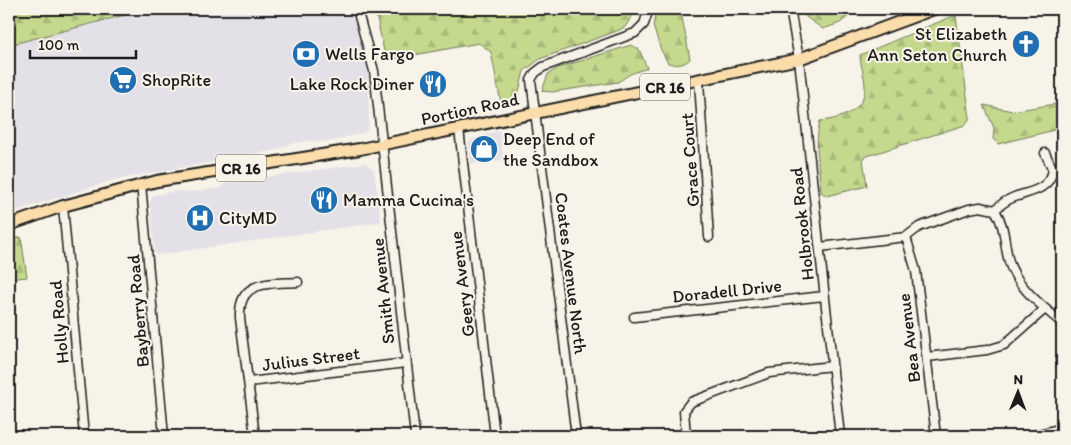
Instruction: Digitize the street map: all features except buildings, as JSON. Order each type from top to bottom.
[{"type":"main road","name":"Portion Road","points":[[9,225],[64,206],[141,184],[333,154],[699,81],[799,59],[934,9]]},
{"type":"street","name":"Smith Avenue","points":[[357,9],[374,71],[415,436]]},
{"type":"street","name":"Coates Avenue North","points":[[576,436],[531,80],[535,73],[544,67],[635,33],[644,24],[649,9]]},
{"type":"street","name":"Holbrook Road","points":[[790,9],[799,59],[840,436]]},
{"type":"street","name":"Grace Court","points":[[699,81],[709,237]]},
{"type":"street","name":"Geery Avenue","points":[[459,129],[496,436]]},
{"type":"street","points":[[820,247],[906,237],[919,226],[969,209],[980,207],[995,210],[1010,199],[1042,188],[1048,183],[1053,170],[1045,153]]},
{"type":"street","name":"Bayberry Road","points":[[141,184],[164,436]]},
{"type":"street","name":"Holly Road","points":[[64,206],[84,436]]},
{"type":"street","points":[[995,210],[1002,224],[1011,269],[1022,285],[1062,323]]},
{"type":"street","name":"Bea Avenue","points":[[906,237],[916,271],[936,436]]},
{"type":"street","points":[[255,436],[239,306],[247,292],[262,285],[298,282]]},
{"type":"street","name":"Doradell Drive","points":[[634,317],[824,296]]},
{"type":"street","points":[[927,357],[987,350],[1004,345],[1045,308]]},
{"type":"street","name":"Julius Street","points":[[249,382],[406,363]]},
{"type":"street","points":[[686,436],[684,411],[691,402],[702,396],[768,373],[832,366]]},
{"type":"street","points":[[1031,436],[1062,428]]},
{"type":"shaded area","points":[[148,9],[351,9],[368,72],[369,126],[366,132],[328,142],[306,141],[290,144],[277,150],[114,180],[9,213],[9,45]]},
{"type":"shaded area","points":[[500,130],[503,160],[471,164],[469,143],[472,139]]},
{"type":"shaded area","points":[[366,163],[374,170],[381,222],[157,255],[155,253],[150,202],[154,195],[219,188],[226,183]]},
{"type":"green space","points":[[9,9],[148,9],[9,45]]},
{"type":"green space","points":[[375,9],[521,9],[527,13],[556,9],[637,9],[625,27],[540,59],[524,71],[517,99],[501,103],[491,52],[479,43],[392,59],[385,56]]},
{"type":"green space","points":[[656,9],[683,9],[681,12],[690,59],[685,63],[668,63],[661,50],[653,26]]},
{"type":"green space","points":[[805,9],[857,9],[840,23],[823,29],[806,17]]},
{"type":"green space","points":[[956,16],[970,118],[965,125],[864,157],[867,186],[827,196],[821,192],[817,148],[820,121],[843,116],[856,108],[861,102],[865,86],[860,55]]},
{"type":"green space","points":[[631,45],[639,49],[647,68],[630,74],[618,82],[552,92],[542,91],[548,74],[558,68]]},
{"type":"green space","points":[[1062,103],[1062,128],[998,144],[993,139],[994,128],[984,105],[1012,111]]},
{"type":"green space","points":[[21,237],[27,277],[9,279],[9,240]]},
{"type":"place","name":"St Elizabeth Ann Seton Church","points":[[1026,44]]},
{"type":"place","name":"Wells Fargo","points":[[306,54]]},
{"type":"place","name":"ShopRite","points":[[123,80]]},
{"type":"place","name":"Lake Rock Diner","points":[[433,84]]},
{"type":"place","name":"Deep End of the Sandbox","points":[[484,149]]},
{"type":"place","name":"Mamma Cucina's","points":[[324,200]]},
{"type":"place","name":"CityMD","points":[[200,218]]}]
